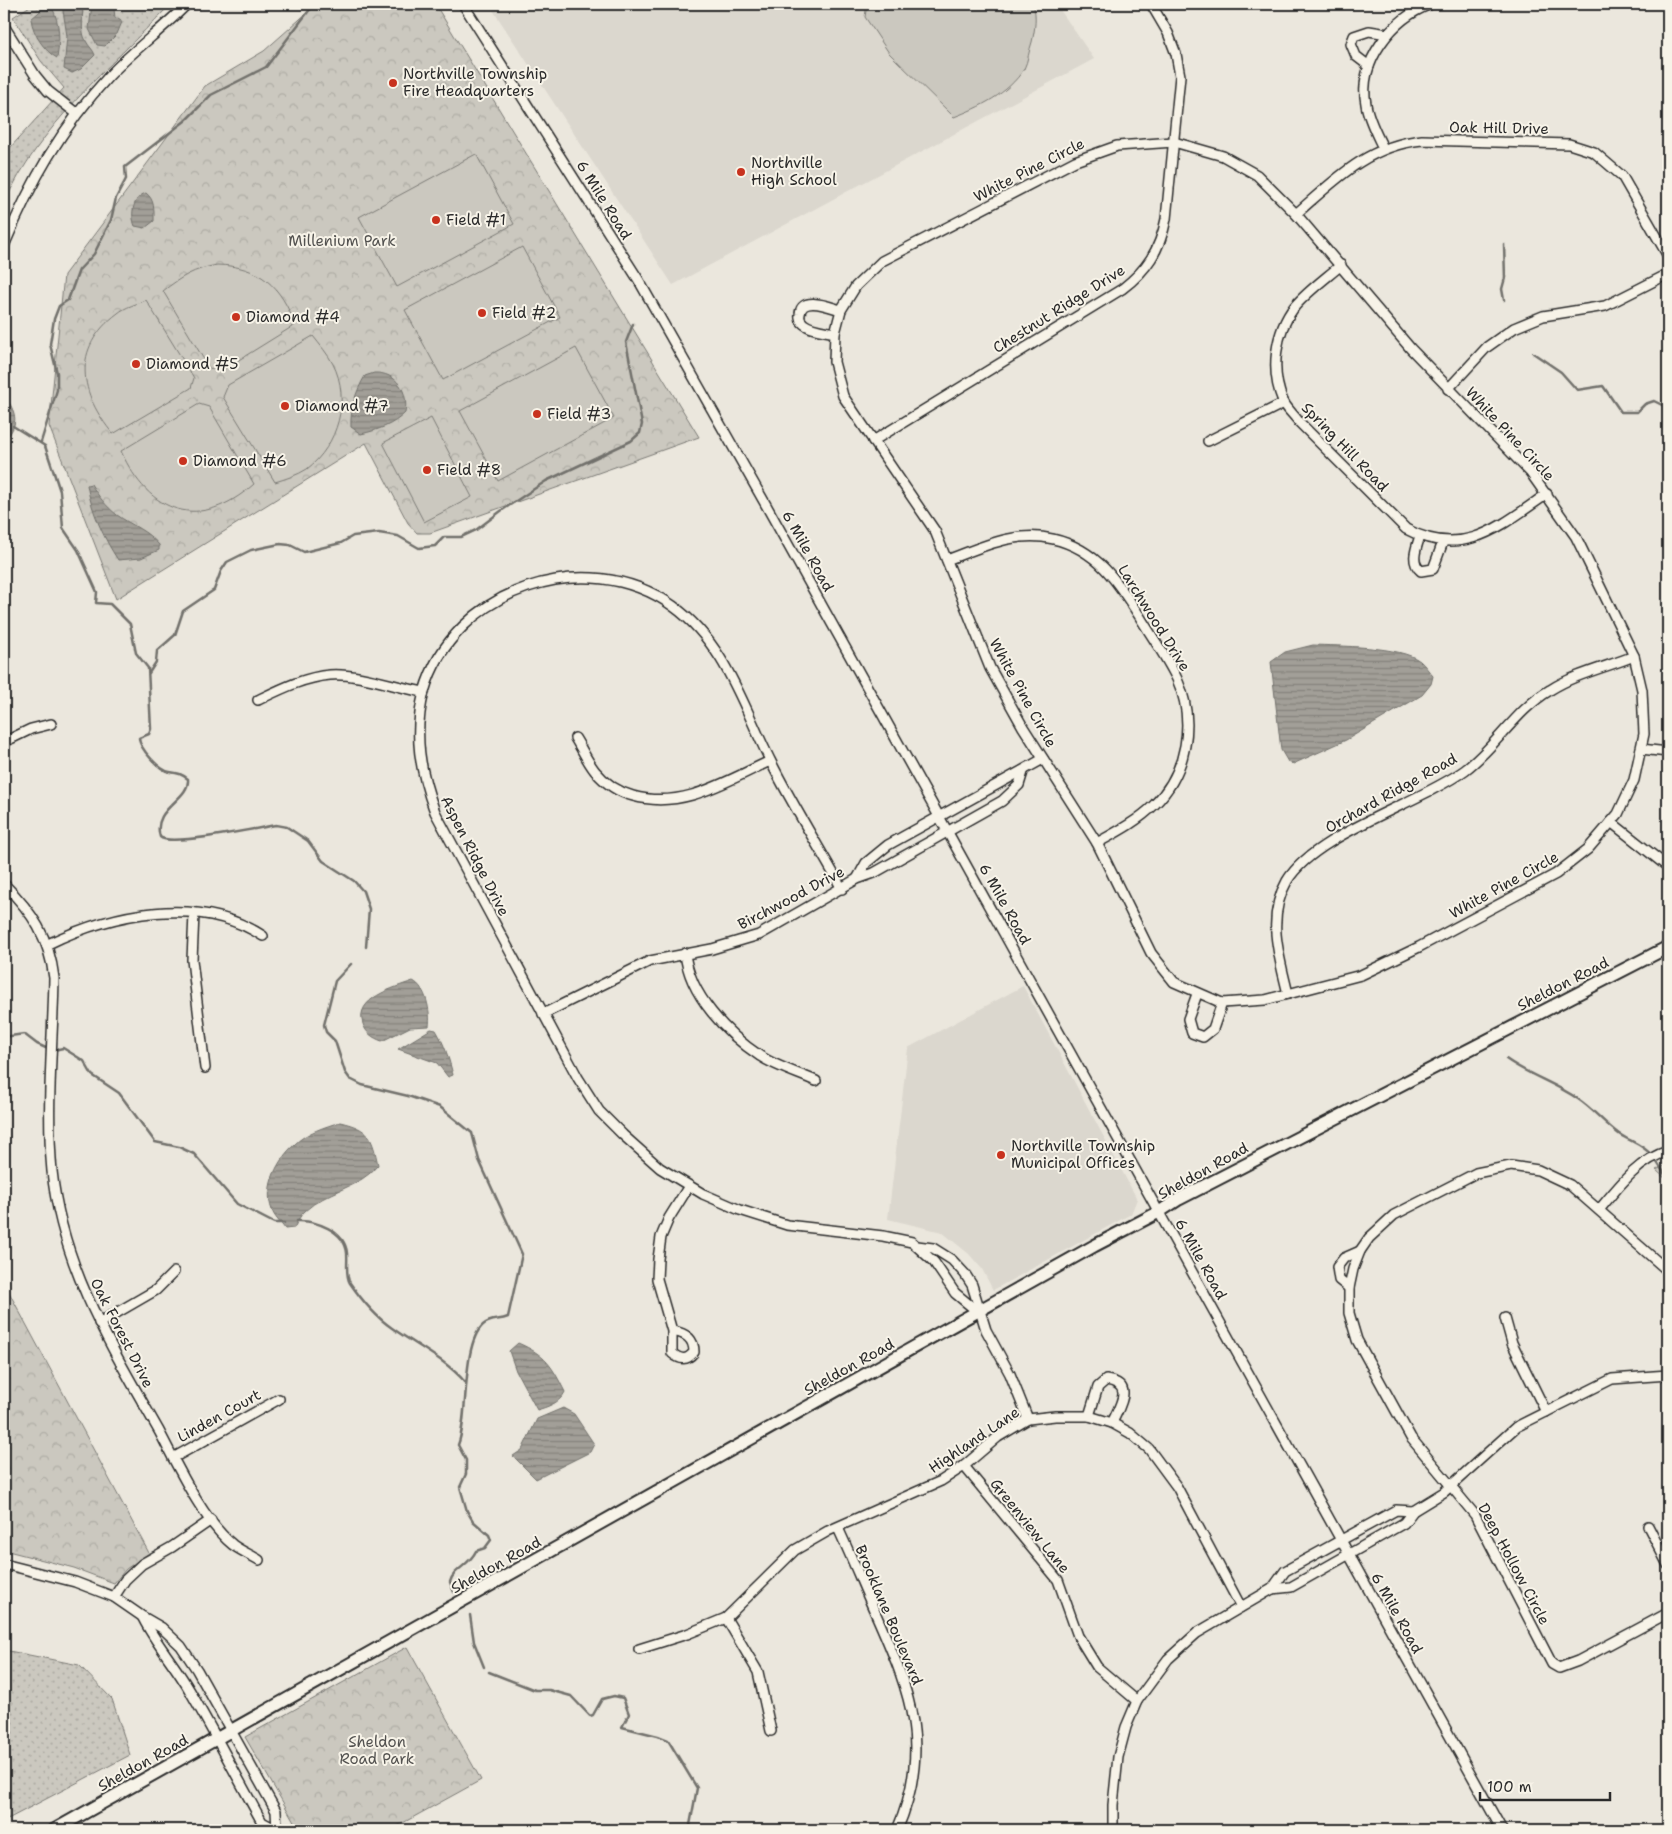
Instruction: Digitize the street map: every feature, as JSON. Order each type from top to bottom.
[{"type":"main road","name":"Sheldon Road","points":[[54,1830],[1224,1175],[1668,947]]},
{"type":"street","points":[[4,246],[24,198],[42,164],[76,114],[109,76],[187,4]]},
{"type":"street","name":"6 Mile Road","points":[[463,4],[638,279],[948,831],[1502,1830]]},
{"type":"street","name":"Chestnut Ridge Drive","points":[[873,441],[1122,289],[1145,269],[1158,249],[1163,236],[1180,76],[1176,54],[1168,33],[1151,4]]},
{"type":"street","points":[[1383,148],[1366,105],[1366,82],[1371,58],[1388,34],[1404,19],[1431,4]]},
{"type":"street","points":[[4,26],[44,86],[76,114]]},
{"type":"street","points":[[1369,66],[1356,56],[1352,44],[1354,36],[1369,32],[1388,34]]},
{"type":"street","name":"Oak Hill Drive","points":[[1296,214],[1350,168],[1383,148],[1422,140],[1555,143],[1583,148],[1606,160],[1622,176],[1668,256]]},
{"type":"street","name":"White Pine Circle","points":[[1174,142],[1206,150],[1244,166],[1257,175],[1296,214],[1411,349],[1448,389],[1509,449],[1547,494],[1576,537],[1634,656],[1642,690],[1644,716],[1641,749],[1634,780],[1618,814],[1572,863],[1535,886],[1374,969],[1344,980],[1244,1003],[1222,1003],[1197,994],[1174,982],[1150,953],[1097,843],[1043,759],[990,668],[935,531],[850,408],[838,382],[834,362],[834,333],[841,310],[861,280],[882,261],[1074,161],[1118,146],[1174,142]]},
{"type":"street","name":"Spring Hill Road","points":[[1341,265],[1304,298],[1286,321],[1280,337],[1275,363],[1276,379],[1284,403],[1299,422],[1406,529],[1420,536],[1443,542],[1453,542],[1492,532],[1547,494]]},
{"type":"street","points":[[1448,389],[1488,347],[1514,328],[1543,316],[1605,306],[1621,300],[1668,274]]},
{"type":"street","points":[[834,333],[806,326],[800,318],[800,312],[804,306],[814,303],[841,310]]},
{"type":"street","points":[[1208,441],[1284,403]]},
{"type":"street","points":[[1420,536],[1414,559],[1415,566],[1421,571],[1433,569],[1443,542]]},
{"type":"street","name":"Larchwood Drive","points":[[947,560],[993,542],[1015,537],[1054,539],[1080,549],[1096,559],[1114,578],[1176,677],[1184,700],[1186,734],[1183,756],[1176,774],[1153,806],[1137,819],[1097,843]]},
{"type":"street","name":"Aspen Ridge Drive","points":[[842,889],[770,761],[741,695],[717,652],[702,632],[683,614],[662,599],[643,589],[616,581],[588,577],[552,579],[528,586],[494,602],[476,614],[453,639],[435,666],[424,692],[418,750],[422,777],[435,812],[543,1014],[599,1111],[660,1168],[689,1186],[740,1210],[787,1225],[889,1237],[912,1242],[934,1262],[955,1293],[978,1312]]},
{"type":"street","name":"Orchard Ridge Road","points":[[1288,994],[1276,943],[1274,922],[1278,901],[1288,880],[1302,862],[1323,846],[1446,782],[1466,769],[1523,711],[1550,689],[1634,656]]},
{"type":"street","points":[[258,700],[300,682],[332,675],[358,677],[394,687],[424,692]]},
{"type":"street","points":[[4,742],[31,729],[51,724]]},
{"type":"street","points":[[575,738],[596,772],[607,783],[622,793],[650,800],[684,799],[770,761]]},
{"type":"street","points":[[1641,749],[1668,752]]},
{"type":"street","name":"Birchwood Drive","points":[[857,879],[866,863],[888,845],[1012,775],[1023,772],[1043,759]]},
{"type":"street","points":[[948,831],[1002,801],[1019,785],[1023,772]]},
{"type":"street","points":[[1611,822],[1668,867]]},
{"type":"street","name":"Birchwood Drive","points":[[543,1014],[650,961],[712,949],[759,935],[857,879],[874,873],[948,831]]},
{"type":"street","name":"Oak Forest Drive","points":[[4,884],[30,913],[48,944],[54,978],[52,1170],[62,1222],[77,1275],[99,1323],[173,1458],[211,1520],[233,1545],[259,1560]]},
{"type":"street","points":[[48,944],[77,930],[128,915],[159,912],[221,917],[245,924],[263,936]]},
{"type":"street","points":[[194,914],[192,960],[205,1068]]},
{"type":"street","points":[[685,953],[686,966],[695,986],[710,1009],[726,1027],[761,1056],[816,1081]]},
{"type":"street","points":[[1197,994],[1188,1020],[1192,1033],[1203,1037],[1213,1029],[1222,1003]]},
{"type":"street","points":[[1599,1210],[1633,1172],[1645,1162],[1668,1151]]},
{"type":"street","name":"Deep Hollow Circle","points":[[1668,1271],[1570,1185],[1553,1176],[1524,1167],[1498,1167],[1465,1177],[1394,1215],[1375,1232],[1360,1251],[1349,1288],[1349,1313],[1362,1350],[1411,1438],[1475,1515],[1552,1664],[1559,1668],[1571,1664],[1668,1613]]},
{"type":"street","points":[[672,1331],[657,1280],[658,1259],[661,1237],[669,1218],[689,1186]]},
{"type":"street","name":"Aspen Ridge Drive","points":[[917,1246],[933,1248],[952,1260],[972,1285],[978,1312]]},
{"type":"street","name":"Deep Hollow Circle","points":[[1349,1288],[1339,1280],[1337,1267],[1344,1258],[1360,1251]]},
{"type":"street","points":[[99,1323],[156,1290],[174,1272]]},
{"type":"street","points":[[978,1312],[1010,1374],[1028,1419]]},
{"type":"street","points":[[1505,1318],[1512,1343],[1546,1412]]},
{"type":"street","points":[[1272,1589],[1290,1587],[1404,1523],[1414,1511],[1444,1492],[1506,1435],[1546,1412],[1612,1379],[1668,1375]]},
{"type":"street","points":[[1089,1416],[1098,1387],[1106,1380],[1115,1381],[1122,1386],[1124,1394],[1112,1423]]},
{"type":"street","name":"Linden Court","points":[[173,1458],[279,1399]]},
{"type":"street","name":"Highland Lane","points":[[639,1650],[687,1634],[726,1618],[794,1550],[940,1481],[964,1466],[998,1437],[1028,1419],[1089,1416],[1112,1423],[1130,1433],[1149,1449],[1177,1487],[1242,1608]]},
{"type":"street","name":"Greenview Lane","points":[[964,1466],[1058,1580],[1078,1636],[1097,1666],[1137,1701]]},
{"type":"street","points":[[1113,1830],[1113,1805],[1118,1757],[1137,1701],[1168,1659],[1198,1633],[1272,1589],[1285,1571],[1396,1510],[1414,1511]]},
{"type":"street","points":[[114,1597],[125,1580],[142,1564],[172,1547],[211,1520]]},
{"type":"street","points":[[1648,1526],[1668,1565]]},
{"type":"street","name":"Brooklane Boulevard","points":[[838,1528],[902,1675],[910,1702],[915,1760],[911,1787],[898,1830]]},
{"type":"street","points":[[4,1564],[75,1582],[114,1597],[142,1617],[162,1628],[181,1646],[197,1670],[276,1811],[277,1830]]},
{"type":"street","points":[[142,1617],[191,1692],[262,1822],[277,1830]]},
{"type":"street","points":[[726,1618],[758,1672],[771,1731]]},
{"type":"shaded area","points":[[62,4],[83,4],[83,33],[95,55],[81,69],[72,73],[64,69],[67,36]]},
{"type":"shaded area","points":[[92,4],[111,4],[114,9],[115,18],[120,19],[122,22],[117,34],[105,46],[97,45],[89,29]]},
{"type":"shaded area","name":"Northville High School","points":[[489,4],[1056,4],[1094,59],[673,285]]},
{"type":"shaded area","points":[[46,6],[52,7],[57,20],[59,38],[57,58],[44,47],[32,25],[31,19]]},
{"type":"shaded area","points":[[146,193],[154,209],[154,221],[145,228],[135,226],[133,211],[135,202]]},
{"type":"shaded area","points":[[374,373],[389,376],[400,385],[405,398],[405,413],[385,426],[361,434],[351,427],[353,407],[356,394],[365,376]]},
{"type":"shaded area","points":[[4,400],[8,401],[11,405],[15,418],[15,423],[8,436],[4,435]]},
{"type":"shaded area","points":[[91,484],[109,508],[155,540],[159,545],[159,550],[141,558],[118,560],[103,534],[95,514],[87,485]]},
{"type":"shaded area","points":[[1313,645],[1399,652],[1411,656],[1422,663],[1433,676],[1431,684],[1422,695],[1346,740],[1293,764],[1288,762],[1281,750],[1271,662],[1285,652]]},
{"type":"shaded area","points":[[413,981],[418,984],[427,1001],[429,1026],[410,1027],[382,1041],[370,1035],[363,1024],[362,1015],[364,1007],[378,995]]},
{"type":"shaded area","points":[[1023,986],[1137,1199],[1131,1214],[993,1290],[982,1269],[969,1254],[942,1232],[888,1219],[908,1048]]},
{"type":"shaded area","points":[[431,1029],[436,1030],[442,1041],[453,1075],[448,1077],[437,1063],[398,1049]]},
{"type":"shaded area","points":[[340,1122],[364,1131],[374,1147],[378,1165],[362,1179],[313,1204],[305,1211],[294,1228],[285,1229],[274,1215],[269,1192],[278,1165],[289,1150],[305,1136]]},
{"type":"shaded area","points":[[518,1343],[528,1347],[542,1357],[552,1368],[565,1392],[557,1402],[537,1410],[516,1371],[509,1351]]},
{"type":"shaded area","points":[[563,1408],[574,1414],[594,1444],[590,1452],[536,1479],[513,1456],[522,1450],[537,1419]]},
{"type":"green space","points":[[33,4],[166,4],[168,7],[99,76],[56,123],[36,149],[4,204],[4,143],[9,149],[64,88],[41,61],[13,17]]},
{"type":"green space","name":"Millenium Park","points":[[317,4],[435,4],[699,437],[430,533],[417,533],[408,523],[366,443],[116,599],[49,426],[64,275],[205,86],[264,51]]},
{"type":"green space","points":[[867,4],[1033,4],[1035,27],[1024,69],[1002,93],[974,109],[954,117],[889,53],[865,17]]},
{"type":"green space","name":"Field #1","points":[[476,154],[514,224],[397,287],[359,217]]},
{"type":"green space","name":"Field #2","points":[[522,247],[560,317],[443,380],[405,310]]},
{"type":"green space","name":"Diamond #4","points":[[217,265],[245,269],[267,281],[283,299],[295,325],[221,371],[209,368],[163,291],[188,274]]},
{"type":"green space","name":"Diamond #5","points":[[146,300],[194,378],[191,388],[113,434],[102,419],[87,388],[85,372],[87,357],[92,341],[103,327],[121,311]]},
{"type":"green space","name":"Diamond #7","points":[[313,336],[331,360],[338,378],[341,406],[338,421],[334,434],[318,459],[307,469],[275,482],[223,397],[228,385]]},
{"type":"green space","name":"Field #3","points":[[576,348],[614,418],[498,481],[460,411]]},
{"type":"green space","name":"Diamond #6","points":[[199,404],[209,407],[254,484],[234,499],[214,508],[196,511],[178,509],[161,502],[146,489],[133,472],[121,451]]},
{"type":"green space","name":"Field #8","points":[[431,418],[472,497],[424,522],[383,443]]},
{"type":"green space","points":[[1668,1164],[1668,1181],[1656,1170]]},
{"type":"green space","points":[[4,1283],[149,1553],[126,1569],[114,1583],[74,1568],[4,1550]]},
{"type":"green space","name":"Sheldon Road Park","points":[[407,1647],[481,1780],[390,1830],[299,1830],[245,1737]]},
{"type":"green space","points":[[4,1650],[79,1665],[112,1699],[130,1755],[4,1821]]},
{"type":"waterway","points":[[41,442],[57,390],[57,373],[50,344],[54,319],[59,306],[68,300],[79,270],[94,254],[111,220],[116,198],[126,179],[125,167],[185,121],[211,95],[266,67],[314,4]]},
{"type":"waterway","points":[[1504,244],[1505,278],[1502,289],[1504,300]]},
{"type":"waterway","points":[[149,673],[156,662],[157,651],[175,635],[183,611],[214,590],[221,571],[227,562],[251,550],[280,544],[290,545],[304,552],[341,543],[353,536],[379,533],[398,536],[419,548],[435,546],[444,537],[461,537],[476,530],[546,481],[631,441],[640,433],[642,424],[626,342],[633,324]]},
{"type":"waterway","points":[[1533,353],[1561,372],[1577,390],[1603,386],[1621,412],[1637,412],[1645,404],[1654,401],[1664,406],[1668,414]]},
{"type":"waterway","points":[[13,426],[45,446],[60,491],[63,528],[78,550],[97,592],[96,603],[110,604],[130,624],[136,653],[148,668],[151,729],[149,734],[139,738],[142,747],[161,768],[180,774],[188,779],[183,793],[165,811],[161,819],[159,827],[160,837],[180,840],[276,825],[287,827],[308,841],[323,861],[354,881],[363,891],[369,909],[366,947]]},
{"type":"waterway","points":[[351,964],[335,981],[324,1025],[326,1032],[335,1041],[345,1072],[350,1079],[362,1085],[408,1096],[440,1107],[472,1133],[479,1160],[522,1254],[508,1317],[489,1321],[483,1325],[476,1335],[471,1348],[458,1445],[466,1460],[466,1474],[460,1487],[467,1511],[473,1521],[489,1535],[491,1540],[485,1548],[476,1551],[454,1574],[450,1582],[454,1592]]},
{"type":"waterway","points":[[4,1037],[24,1034],[37,1044],[48,1049]]},
{"type":"waterway","points":[[54,1050],[63,1048],[84,1061],[92,1075],[119,1093],[155,1142],[179,1147],[194,1154],[237,1204],[274,1223],[284,1223]]},
{"type":"waterway","points":[[1506,1059],[1578,1099],[1619,1134],[1651,1155]]},
{"type":"waterway","points":[[1655,1159],[1668,1179]]},
{"type":"waterway","points":[[297,1221],[313,1222],[335,1233],[345,1245],[348,1280],[369,1307],[386,1324],[449,1366],[465,1382]]},
{"type":"waterway","points":[[470,1615],[474,1642],[484,1667]]},
{"type":"waterway","points":[[489,1672],[535,1690],[549,1690],[571,1696],[590,1716],[593,1715],[602,1699],[614,1696],[623,1698],[629,1714],[622,1727],[668,1740],[697,1788],[690,1825],[693,1830]]},
{"type":"place","name":"Northville Township Fire Headquarters","points":[[393,83]]},
{"type":"place","name":"Northville High School","points":[[741,172]]},
{"type":"place","name":"Field #1","points":[[436,220]]},
{"type":"place","name":"Field #2","points":[[482,313]]},
{"type":"place","name":"Diamond #4","points":[[236,317]]},
{"type":"place","name":"Diamond #5","points":[[136,364]]},
{"type":"place","name":"Diamond #7","points":[[285,406]]},
{"type":"place","name":"Field #3","points":[[537,414]]},
{"type":"place","name":"Diamond #6","points":[[183,461]]},
{"type":"place","name":"Field #8","points":[[427,470]]},
{"type":"place","name":"Northville Township Municipal Offices","points":[[1001,1155]]}]
